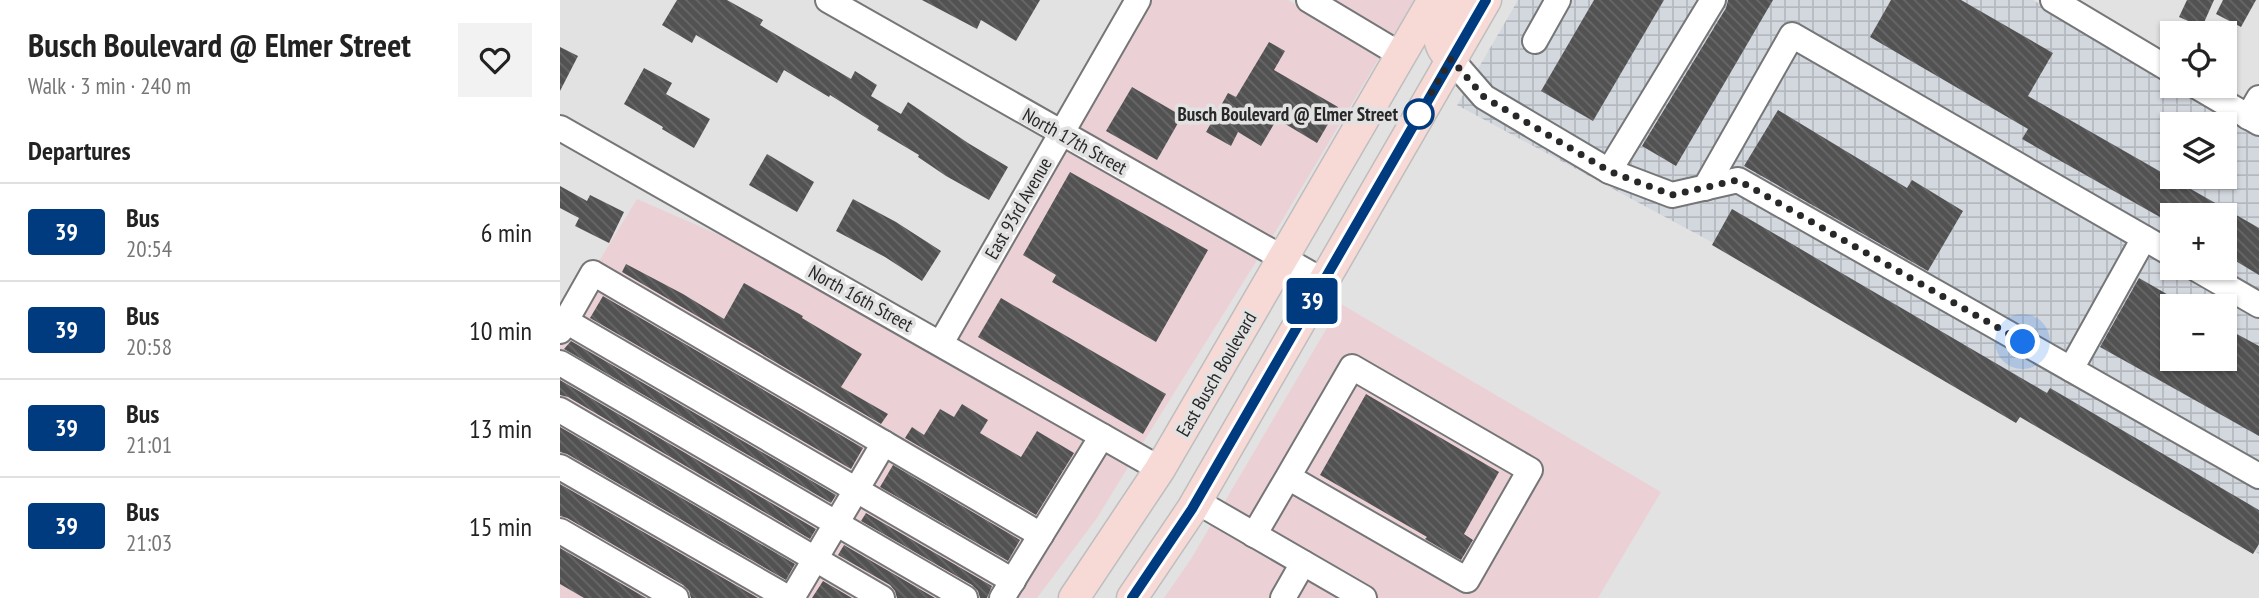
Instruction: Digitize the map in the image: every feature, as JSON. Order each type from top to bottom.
[{"type":"main road","name":"East Busch Boulevard","points":[[1074,598],[1160,469],[1433,0]]},
{"type":"main road","points":[[1451,59],[1440,49],[1438,39],[1442,22],[1455,0]]},
{"type":"main road","points":[[1132,598],[1196,502],[1486,0]]},
{"type":"main road","points":[[1096,598],[1130,544],[1133,532],[1129,515]]},
{"type":"street","name":"North 17th Street","points":[[828,0],[1324,281]]},
{"type":"street","name":"East 93rd Avenue","points":[[941,343],[1139,0]]},
{"type":"street","points":[[1309,0],[1401,55]]},
{"type":"street","points":[[1535,41],[1558,0]]},
{"type":"street","points":[[1609,171],[1713,0]]},
{"type":"street","points":[[2053,0],[2160,64]]},
{"type":"street","points":[[1705,188],[1792,35],[2160,248]]},
{"type":"street","points":[[1451,59],[1484,97],[1609,171],[1672,195],[1738,180],[2259,476]]},
{"type":"street","points":[[2223,98],[2255,112]]},
{"type":"street","name":"North 16th Street","points":[[560,128],[1160,469]]},
{"type":"street","points":[[2071,369],[2144,239]]},
{"type":"street","points":[[1041,535],[593,273],[563,326],[857,489],[1008,590],[1102,436]]},
{"type":"street","points":[[2216,280],[2259,305]]},
{"type":"street","points":[[560,363],[965,598]]},
{"type":"street","points":[[1254,535],[1288,477],[1352,368],[1530,470],[1467,580],[1288,477]]},
{"type":"street","points":[[560,410],[882,598]]},
{"type":"street","points":[[560,467],[790,598],[884,443]]},
{"type":"street","points":[[1196,502],[1364,598]]},
{"type":"street","points":[[560,531],[676,598]]},
{"type":"street","points":[[1283,598],[1303,563]]},
{"type":"shaded area","points":[[1152,0],[1288,0],[1381,55],[1271,239],[1077,130]]},
{"type":"shaded area","points":[[1329,0],[1415,0],[1392,38]]},
{"type":"shaded area","points":[[1518,0],[2033,0],[2160,76],[2160,98],[2196,98],[2220,112],[2160,112],[2160,189],[2237,189],[2237,122],[2259,135],[2259,554],[2049,421],[2046,422],[1457,105]]},
{"type":"shaded area","points":[[1067,148],[1259,257],[1141,446],[956,340]]},
{"type":"shaded area","points":[[637,199],[765,255],[1130,464],[1097,518],[1037,598],[560,598],[560,325]]},
{"type":"shaded area","points":[[1341,304],[1661,492],[1598,598],[1164,598],[1191,559]]},
{"type":"building","points":[[677,0],[727,0],[763,20],[760,25],[851,79],[855,71],[877,85],[871,96],[901,114],[908,102],[1008,167],[989,200],[946,176],[918,157],[919,155],[877,130],[879,126],[784,70],[777,83],[696,35],[692,43],[662,25]]},
{"type":"building","points":[[922,0],[1040,0],[1016,41],[981,20],[977,29]]},
{"type":"building","points":[[1594,0],[1664,0],[1593,121],[1541,91]]},
{"type":"building","points":[[1728,0],[1773,0],[1676,166],[1642,146],[1726,8]]},
{"type":"building","points":[[1891,0],[1961,0],[2053,53],[2028,96],[2160,171],[2160,189],[2191,189],[2215,203],[2160,203],[2160,217],[2022,139],[2028,129],[1870,37]]},
{"type":"building","points":[[2187,0],[2214,0],[2205,21],[2188,21],[2179,17]]},
{"type":"building","points":[[2223,0],[2256,0],[2241,27],[2237,25],[2237,21],[2229,21],[2216,14]]},
{"type":"building","points":[[1269,42],[1285,51],[1274,70],[1338,107],[1317,143],[1277,119],[1261,146],[1238,132],[1231,146],[1206,132],[1228,93],[1236,97]]},
{"type":"building","points":[[560,47],[578,56],[560,91]]},
{"type":"building","points":[[644,68],[672,83],[666,94],[710,119],[694,148],[624,104]]},
{"type":"building","points":[[1132,87],[1182,116],[1157,160],[1106,131]]},
{"type":"building","points":[[1778,110],[1907,188],[1912,180],[1963,211],[1928,271],[1744,166]]},
{"type":"building","points":[[767,154],[814,182],[797,212],[749,185]]},
{"type":"building","points":[[1070,172],[1208,250],[1156,342],[1052,282],[1056,275],[1023,255]]},
{"type":"building","points":[[560,186],[587,201],[590,195],[624,212],[609,243],[575,226],[579,218],[560,208]]},
{"type":"building","points":[[853,199],[941,251],[922,281],[885,257],[836,231]]},
{"type":"building","points":[[1732,209],[2047,393],[2050,388],[2259,510],[2259,544],[2253,554],[2020,417],[2016,423],[1712,245]]},
{"type":"building","points":[[2237,215],[2259,228],[2259,275],[2237,262]]},
{"type":"building","points":[[626,264],[724,319],[744,283],[803,316],[802,318],[862,354],[841,387],[888,414],[881,424],[622,272]]},
{"type":"building","points":[[2139,278],[2167,294],[2160,294],[2160,371],[2237,371],[2237,334],[2259,346],[2259,436],[2100,347]]},
{"type":"building","points":[[603,296],[863,448],[851,469],[590,318]]},
{"type":"building","points":[[1001,298],[1166,394],[1143,434],[978,337]]},
{"type":"building","points":[[571,341],[836,495],[831,503],[564,349]]},
{"type":"building","points":[[560,380],[816,529],[810,539],[568,397],[560,395]]},
{"type":"building","points":[[1366,394],[1499,472],[1464,534],[1473,540],[1461,560],[1425,539],[1427,537],[1320,475]]},
{"type":"building","points":[[962,404],[988,420],[980,433],[1021,457],[1037,431],[1074,453],[1036,515],[905,438],[912,427],[924,435],[940,409],[954,417]]},
{"type":"building","points":[[560,427],[795,564],[786,580],[560,452]]},
{"type":"building","points":[[893,465],[1020,540],[1008,561],[880,487]]},
{"type":"building","points":[[560,484],[758,598],[691,598],[683,585],[560,516]]},
{"type":"building","points":[[866,513],[992,586],[987,598],[980,598],[972,585],[861,521]]},
{"type":"building","points":[[844,545],[935,598],[897,598],[890,585],[838,555]]},
{"type":"building","points":[[560,548],[646,598],[584,598],[560,584]]},
{"type":"building","points":[[823,581],[852,598],[812,598]]},
{"type":"bus line","name":"39","points":[[1132,598],[1192,509],[1486,0]]},
{"type":"place","name":"Busch Boulevard @ Elmer Street","points":[[1419,114]]},
{"type":"route","points":[[1419,114],[1451,59],[1484,97],[1609,171],[1672,195],[1738,180],[2023,342]]}]
